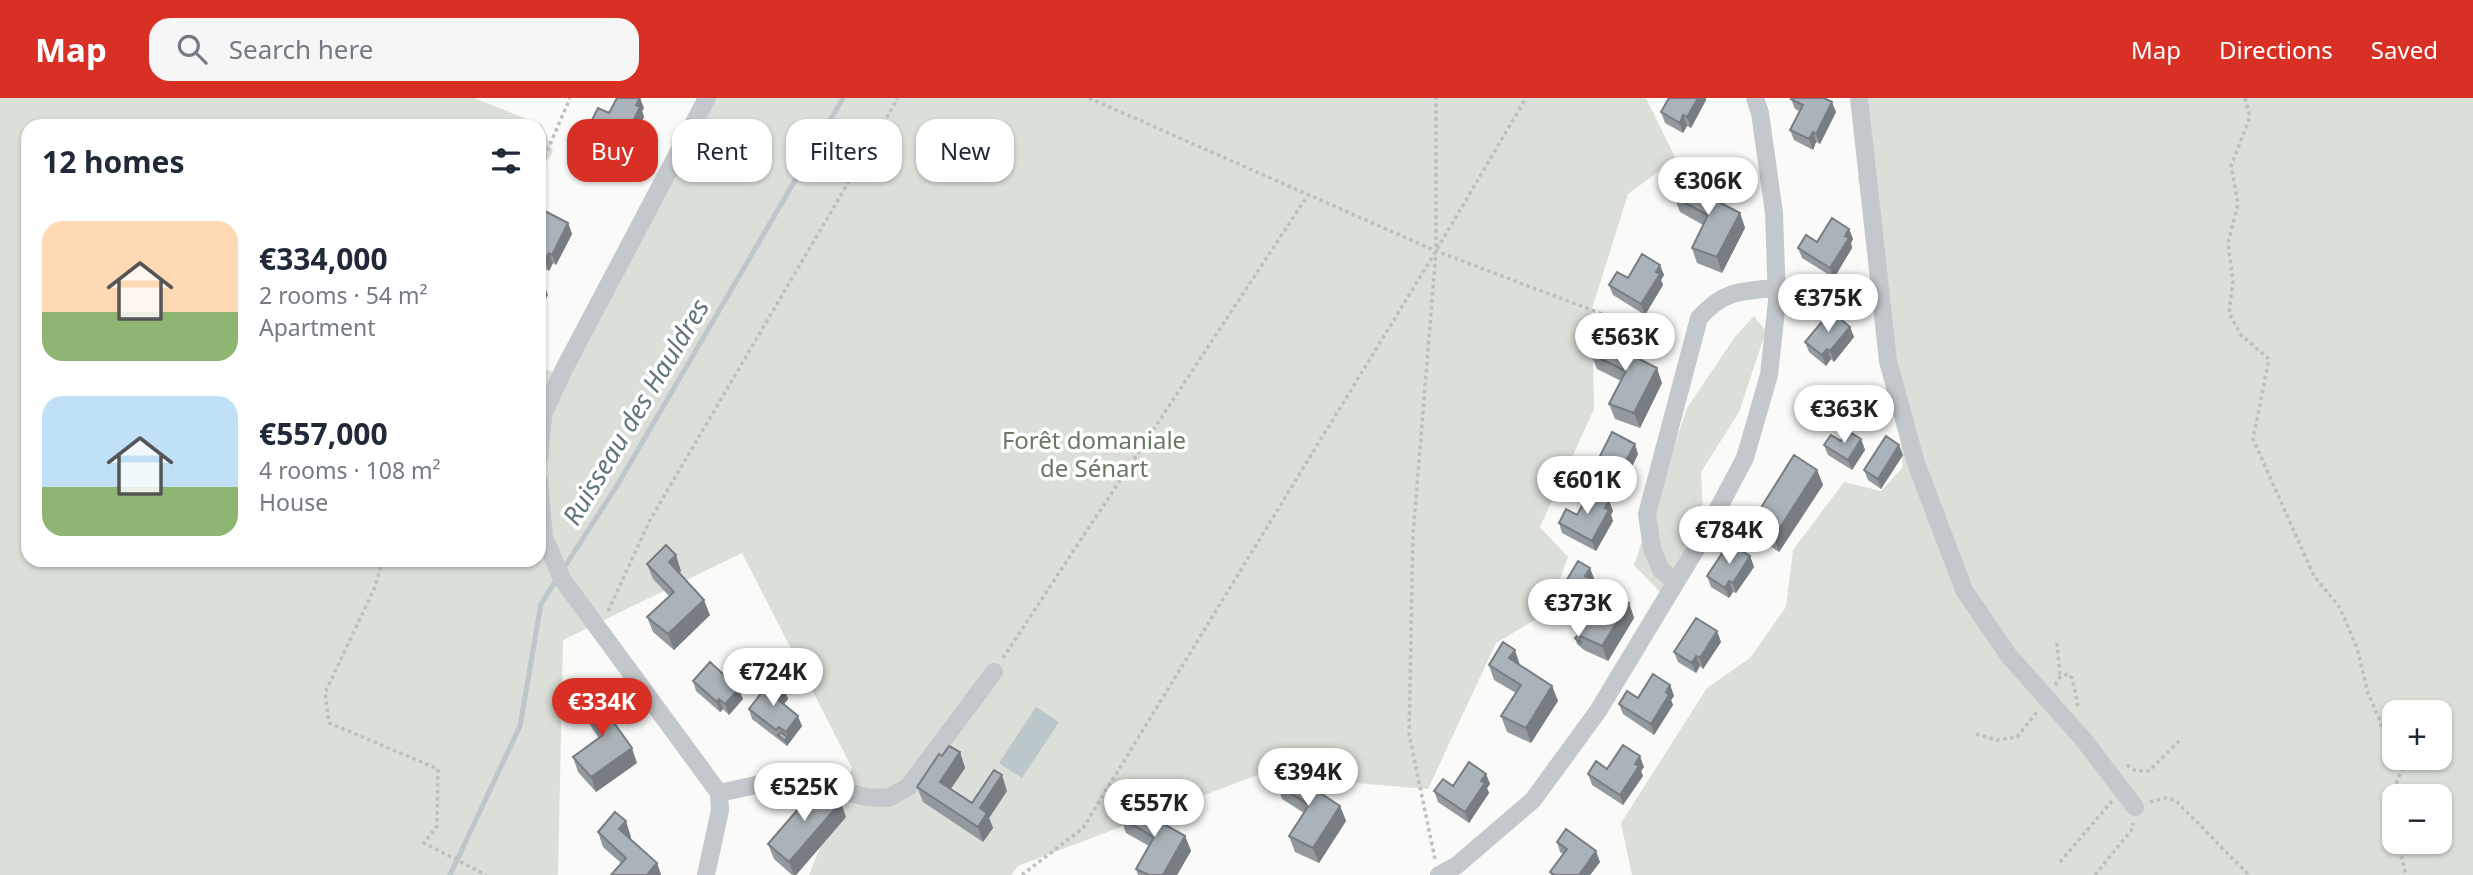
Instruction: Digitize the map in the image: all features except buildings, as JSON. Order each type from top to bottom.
[{"type":"street","points":[[546,408],[706,98]]},
{"type":"street","points":[[1437,869],[1457,866],[1533,800],[1598,711],[1676,582],[1745,458],[1769,375],[1776,288],[1774,213],[1760,113],[1755,98]]},
{"type":"street","points":[[1859,98],[1888,361],[1916,463],[1964,590],[2009,656],[2135,807]]},
{"type":"street","points":[[1676,582],[1661,570],[1652,549],[1647,514],[1699,318],[1712,303],[1734,291],[1776,288]]},
{"type":"street","points":[[546,542],[560,574],[598,630],[719,793],[720,810],[706,875]]},
{"type":"street","points":[[719,793],[779,780],[811,783],[866,797],[888,798],[908,787],[994,672]]},
{"type":"path","points":[[546,154],[570,98]]},
{"type":"path","points":[[598,630],[650,520],[898,98]]},
{"type":"path","points":[[1089,98],[1436,251],[1691,348]]},
{"type":"path","points":[[1436,98],[1436,251],[1413,535],[1409,734],[1437,869]]},
{"type":"path","points":[[1022,875],[1083,828],[1436,251],[1526,98]]},
{"type":"path","points":[[2245,98],[2250,117],[2231,166],[2238,204],[2228,243],[2233,281],[2230,313],[2241,335],[2269,359],[2253,439],[2314,576],[2340,608],[2357,648],[2368,693],[2382,726]]},
{"type":"path","points":[[994,672],[1308,195]]},
{"type":"path","points":[[381,567],[374,589],[325,693],[329,723],[438,769],[437,826],[424,843],[486,875]]},
{"type":"path","points":[[2057,643],[2060,677]]},
{"type":"path","points":[[2060,862],[2106,806],[2149,771]]},
{"type":"path","points":[[2095,875],[2133,828],[2135,807],[2166,798],[2175,800],[2249,875]]},
{"type":"path","points":[[2401,854],[2406,875]]},
{"type":"green space","name":"Forêt domaniale de Sénart","points":[[0,98],[474,98],[527,119],[21,119],[21,567],[546,567],[546,370],[553,372],[672,166],[672,182],[772,182],[772,119],[699,119],[711,98],[1646,98],[1676,159],[1628,194],[1592,309],[1594,409],[1540,527],[1568,557],[1548,612],[1496,643],[1428,789],[1257,775],[1018,866],[1011,875],[809,875],[852,768],[742,553],[563,640],[558,875],[0,875]]},
{"type":"green space","points":[[1868,98],[2473,98],[2473,875],[1632,875],[1621,823],[1707,688],[1750,658],[1786,607],[1793,550],[1844,482],[1881,491],[1903,467],[1878,200],[1858,182],[1862,141],[1872,141]]},
{"type":"green space","name":"Forêt domaniale de Sénart","points":[[546,135],[553,152],[546,162]]},
{"type":"green space","points":[[1754,316],[1766,331],[1739,412],[1701,472],[1703,513],[1663,595],[1634,565],[1687,408],[1734,338]]},
{"type":"shaded area","points":[[1036,707],[1059,722],[1022,778],[999,763]]},
{"type":"waterway","name":"Ruisseau des Hauldres","points":[[562,571],[618,484],[843,98]]},
{"type":"waterway","name":"Ruisseau des Hauldres","points":[[450,875],[520,726],[541,604],[557,579]]}]
